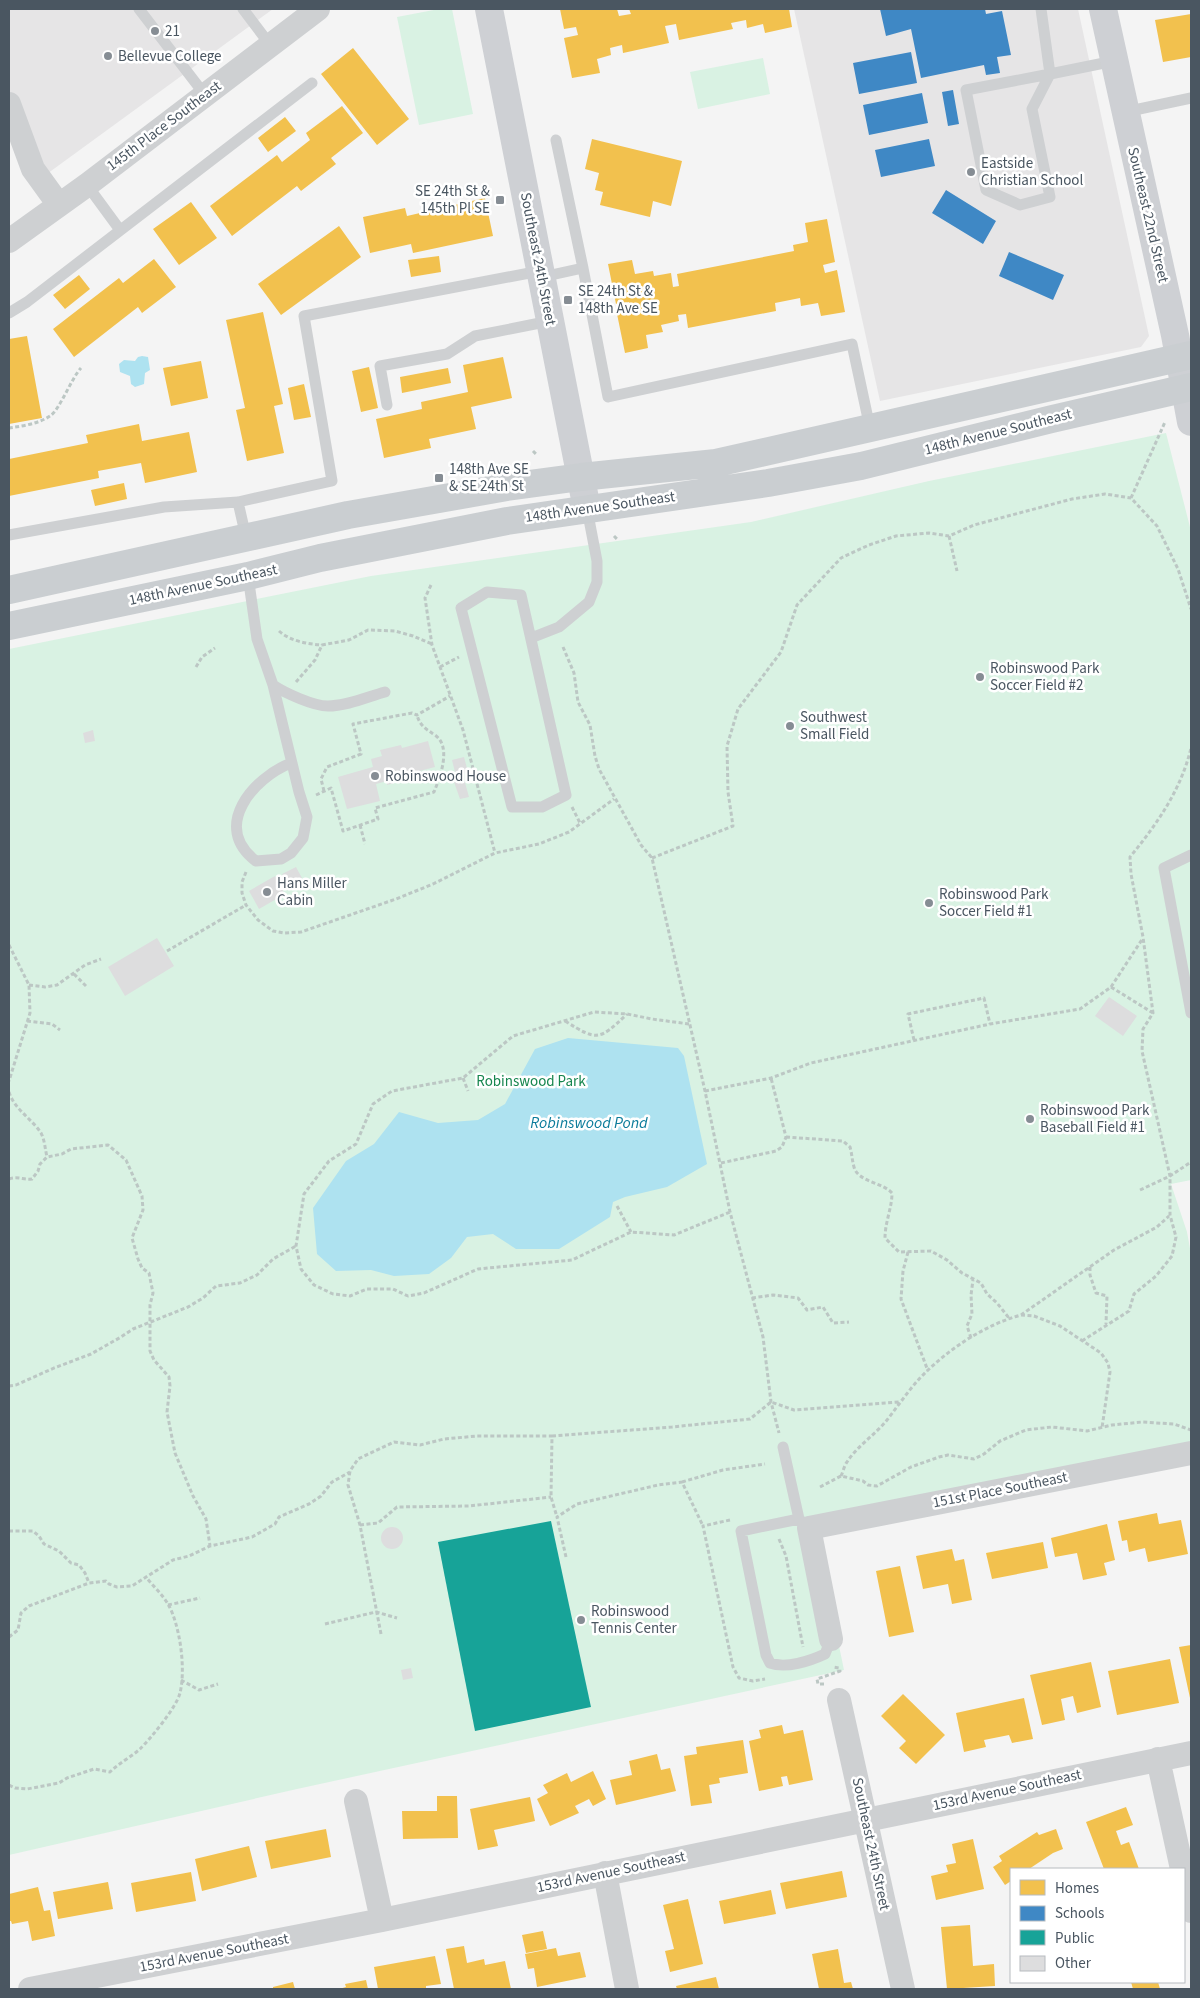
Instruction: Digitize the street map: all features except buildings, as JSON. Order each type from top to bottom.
[{"type":"main road","name":"148th Avenue Southeast","points":[[9,590],[348,515],[507,487],[716,463],[1185,356]]},
{"type":"main road","name":"148th Avenue Southeast","points":[[9,626],[248,576],[320,558],[507,521],[768,483],[861,466],[1033,423],[1188,388]]},
{"type":"street","name":"145th Place Southeast","points":[[9,241],[87,185],[318,9]]},
{"type":"street","name":"Southeast 24th Street","points":[[489,9],[587,509]]},
{"type":"street","name":"Southeast 22nd Street","points":[[1103,9],[1175,335],[1185,356],[1191,422]]},
{"type":"street","points":[[9,104],[33,169],[59,204]]},
{"type":"street","name":"151st Place Southeast","points":[[804,1524],[1191,1453]]},
{"type":"street","points":[[804,1524],[832,1639]]},
{"type":"street","name":"Southeast 24th Street","points":[[839,1700],[903,1989]]},
{"type":"street","name":"153rd Avenue Southeast","points":[[30,1989],[382,1920],[1191,1752]]},
{"type":"street","points":[[1158,1759],[1182,1868]]},
{"type":"street","points":[[356,1802],[382,1920]]},
{"type":"street","points":[[605,1873],[627,1989]]},
{"type":"street","points":[[1185,1881],[1191,1911]]},
{"type":"lane","points":[[138,9],[205,95]]},
{"type":"lane","points":[[243,9],[271,46]]},
{"type":"lane","points":[[1041,9],[1050,74],[1032,108],[1050,197],[1020,204],[986,190],[966,90],[1050,74],[1114,61]]},
{"type":"lane","points":[[9,313],[312,83]]},
{"type":"lane","points":[[1125,112],[1191,98]]},
{"type":"lane","points":[[556,140],[608,397],[852,344],[870,428]]},
{"type":"lane","points":[[87,185],[120,230]]},
{"type":"lane","points":[[9,534],[164,506],[238,502],[332,481],[304,316],[583,268]]},
{"type":"lane","points":[[387,405],[380,366],[447,354],[475,336],[550,321]]},
{"type":"lane","points":[[238,502],[246,537]]},
{"type":"lane","points":[[531,638],[559,628],[589,602],[597,582],[598,561],[587,509]]},
{"type":"lane","points":[[248,576],[257,639],[273,685],[307,817],[304,834],[296,848],[281,859],[256,861],[246,852],[240,840],[237,823],[240,809],[252,790],[263,780],[292,763]]},
{"type":"lane","points":[[487,592],[521,595],[531,638],[566,795],[542,807],[512,807],[462,608],[487,592]]},
{"type":"lane","points":[[273,685],[287,694],[327,706],[352,702],[385,692]]},
{"type":"lane","points":[[1191,855],[1164,868],[1191,1013]]},
{"type":"lane","points":[[783,1447],[804,1524],[740,1531],[766,1655],[770,1663],[778,1666],[807,1660],[825,1654],[832,1639]]},
{"type":"path","points":[[9,428],[31,424],[51,416],[60,404],[73,377],[81,368]]},
{"type":"path","points":[[1131,498],[1145,463],[1165,422]]},
{"type":"path","points":[[652,858],[733,826],[728,792],[728,746],[738,709],[781,652],[797,605],[841,558],[869,545],[896,536],[929,533],[949,536],[974,525],[1072,499],[1105,494],[1131,498],[1157,526],[1178,569],[1191,609]]},
{"type":"path","points":[[949,536],[957,571]]},
{"type":"path","points":[[431,585],[425,598],[432,645],[463,730],[495,853]]},
{"type":"path","points":[[278,631],[296,641],[322,646],[349,640],[368,630],[395,631],[413,636],[432,645]]},
{"type":"path","points":[[287,694],[314,660],[322,646]]},
{"type":"path","points":[[564,647],[574,673],[578,702],[590,724],[599,769],[641,845],[652,858],[721,1163],[730,1212],[762,1337],[771,1402],[783,1447]]},
{"type":"path","points":[[196,667],[202,658],[215,648]]},
{"type":"path","points":[[440,667],[450,662]]},
{"type":"path","points":[[417,714],[421,724],[439,738],[442,744],[442,769],[434,792],[375,808],[378,819],[343,831],[331,788],[324,791],[321,782],[323,773],[330,765],[361,754],[353,724],[412,713],[417,714],[450,696]]},
{"type":"path","points":[[1082,1341],[1129,1311],[1134,1294],[1156,1276],[1172,1256],[1176,1237],[1170,1215],[1170,1176],[1142,1051],[1143,1029],[1153,1013],[1143,937],[1131,874],[1130,856],[1154,827],[1179,785],[1191,748]]},
{"type":"path","points":[[256,861],[247,870],[242,882],[242,893],[246,905],[268,929],[284,933],[302,932],[396,899],[448,877],[495,853],[540,844],[569,832],[614,799]]},
{"type":"path","points":[[360,825],[365,844]]},
{"type":"path","points":[[167,951],[246,905]]},
{"type":"path","points":[[705,1091],[771,1078],[811,1063],[914,1040],[990,1024],[1080,1009],[1111,987],[1143,937]]},
{"type":"path","points":[[9,945],[28,985],[30,1013],[9,1081]]},
{"type":"path","points":[[28,985],[45,987],[57,985],[85,965],[102,959]]},
{"type":"path","points":[[74,974],[86,986]]},
{"type":"path","points":[[1111,987],[1153,1013]]},
{"type":"path","points":[[914,1040],[908,1014],[984,998],[990,1024]]},
{"type":"path","points":[[689,1024],[627,1014],[594,1012],[513,1036],[464,1078],[392,1092],[373,1104],[356,1144],[329,1161],[304,1194],[296,1246],[301,1269],[314,1286],[333,1294],[350,1296],[367,1289],[393,1289],[408,1296],[424,1293],[478,1269],[572,1260],[631,1232],[674,1236],[730,1212]]},
{"type":"path","points":[[565,1021],[589,1035],[601,1035],[613,1028],[627,1014]]},
{"type":"path","points":[[27,1021],[52,1024],[60,1030]]},
{"type":"path","points":[[464,1078],[468,1091]]},
{"type":"path","points":[[721,1163],[776,1151],[782,1146],[786,1137],[771,1078]]},
{"type":"path","points":[[9,1092],[26,1117],[40,1132],[44,1141],[46,1157]]},
{"type":"path","points":[[786,1137],[843,1142],[850,1147],[854,1168],[861,1176],[887,1188],[892,1193],[892,1202],[885,1228],[885,1238],[899,1252],[931,1251],[947,1260],[981,1283],[987,1294],[997,1302],[1009,1318]]},
{"type":"path","points":[[9,1179],[14,1177],[24,1180],[32,1179],[46,1157],[62,1154],[71,1149],[108,1145],[126,1160],[142,1196],[143,1210],[132,1238],[142,1268],[149,1273],[153,1293],[150,1305],[150,1351],[154,1360],[169,1377],[170,1386],[167,1412],[175,1453],[193,1496],[206,1519],[210,1546]]},
{"type":"path","points":[[1140,1190],[1170,1176],[1191,1162]]},
{"type":"path","points":[[618,1206],[631,1232]]},
{"type":"path","points":[[1021,1315],[1114,1250],[1158,1227],[1170,1215]]},
{"type":"path","points":[[9,1386],[16,1385],[91,1354],[122,1337],[133,1328],[151,1322],[203,1298],[216,1286],[240,1283],[257,1275],[273,1259],[296,1246]]},
{"type":"path","points":[[908,1252],[903,1271],[901,1300],[928,1371]]},
{"type":"path","points":[[1090,1267],[1090,1275],[1096,1293],[1106,1296],[1106,1325]]},
{"type":"path","points":[[971,1338],[968,1326],[972,1314],[971,1295],[973,1279]]},
{"type":"path","points":[[752,1298],[773,1295],[798,1298],[807,1310],[823,1308],[833,1323],[849,1322]]},
{"type":"path","points":[[820,1487],[841,1476],[847,1462],[886,1421],[900,1402],[928,1371],[971,1338],[1009,1318],[1021,1315],[1034,1316],[1060,1326],[1102,1353],[1108,1363],[1110,1372],[1102,1428]]},
{"type":"path","points":[[771,1402],[794,1410],[900,1402]]},
{"type":"path","points":[[9,1637],[18,1630],[21,1613],[29,1606],[88,1583],[106,1581],[117,1587],[132,1586],[173,1560],[189,1556],[210,1546],[252,1537],[260,1533],[275,1524],[279,1517],[321,1496],[332,1482],[350,1471],[358,1459],[394,1442],[420,1445],[444,1439],[477,1436],[552,1436],[750,1419],[771,1402]]},
{"type":"path","points":[[841,1476],[877,1486],[912,1467],[939,1457],[948,1455],[974,1458],[984,1454],[1000,1441],[1026,1430],[1052,1427],[1087,1431],[1112,1425],[1142,1422],[1174,1424],[1191,1430]]},
{"type":"path","points":[[552,1436],[552,1497],[566,1557]]},
{"type":"path","points":[[557,1516],[576,1504],[650,1487],[682,1482],[723,1470],[764,1464]]},
{"type":"path","points":[[350,1471],[348,1485],[360,1525],[381,1634]]},
{"type":"path","points":[[682,1482],[703,1526]]},
{"type":"path","points":[[360,1525],[378,1523],[397,1507],[469,1506],[552,1497]]},
{"type":"path","points":[[9,1530],[33,1531],[44,1544],[59,1551],[71,1563],[79,1565],[85,1573],[88,1583]]},
{"type":"path","points":[[778,1536],[786,1556],[804,1650]]},
{"type":"path","points":[[9,1785],[15,1788],[27,1789],[59,1783],[94,1768],[110,1772],[140,1749],[168,1716],[180,1693],[182,1661],[179,1640],[175,1620],[168,1605],[146,1577]]},
{"type":"path","points":[[168,1605],[200,1598]]},
{"type":"path","points":[[326,1624],[376,1612],[397,1618]]},
{"type":"path","points":[[181,1680],[199,1690],[218,1684]]},
{"type":"shaded area","name":"Bellevue College","points":[[9,9],[273,9],[40,179],[9,104]]},
{"type":"shaded area","name":"Eastside Christian School","points":[[794,9],[1078,9],[1149,336],[1141,347],[880,401]]},
{"type":"green space","points":[[439,9],[452,9],[473,114],[419,125],[397,17]]},
{"type":"green space","points":[[763,58],[770,94],[698,109],[690,72]]},
{"type":"green space","name":"Robinswood Park","points":[[1166,433],[1191,531],[1191,1180],[1171,1184],[1187,1232],[1191,1254],[1191,1443],[813,1520],[844,1670],[297,1789],[9,1855],[9,649],[371,576],[751,522],[929,481]]},
{"type":"water","points":[[138,357],[148,357],[150,370],[145,373],[144,384],[135,387],[131,384],[130,376],[120,372],[119,364],[124,360],[135,361]]},
{"type":"water","name":"Robinswood Pond","points":[[568,1038],[678,1048],[684,1056],[707,1164],[667,1187],[625,1197],[613,1202],[610,1217],[559,1249],[516,1249],[493,1234],[467,1237],[451,1258],[429,1274],[394,1276],[371,1270],[336,1271],[317,1254],[313,1208],[346,1161],[374,1144],[399,1112],[438,1123],[478,1120],[505,1104],[535,1049]]},
{"type":"place","name":"21","points":[[155,31]]},
{"type":"place","name":"Bellevue College","points":[[108,56]]},
{"type":"place","name":"Eastside Christian School","points":[[971,172]]},
{"type":"place","name":"SE 24th St & 145th Pl SE","points":[[500,200]]},
{"type":"place","name":"SE 24th St & 148th Ave SE","points":[[568,300]]},
{"type":"place","name":"148th Ave SE & SE 24th St","points":[[439,478]]},
{"type":"place","name":"Robinswood Park Soccer Field #2","points":[[980,677]]},
{"type":"place","name":"Southwest Small Field","points":[[790,726]]},
{"type":"place","name":"Robinswood House","points":[[375,776]]},
{"type":"place","name":"Hans Miller Cabin","points":[[267,892]]},
{"type":"place","name":"Robinswood Park Soccer Field #1","points":[[929,903]]},
{"type":"place","name":"Robinswood Park Baseball Field #1","points":[[1030,1119]]},
{"type":"place","name":"Robinswood Tennis Center","points":[[581,1620]]}]
